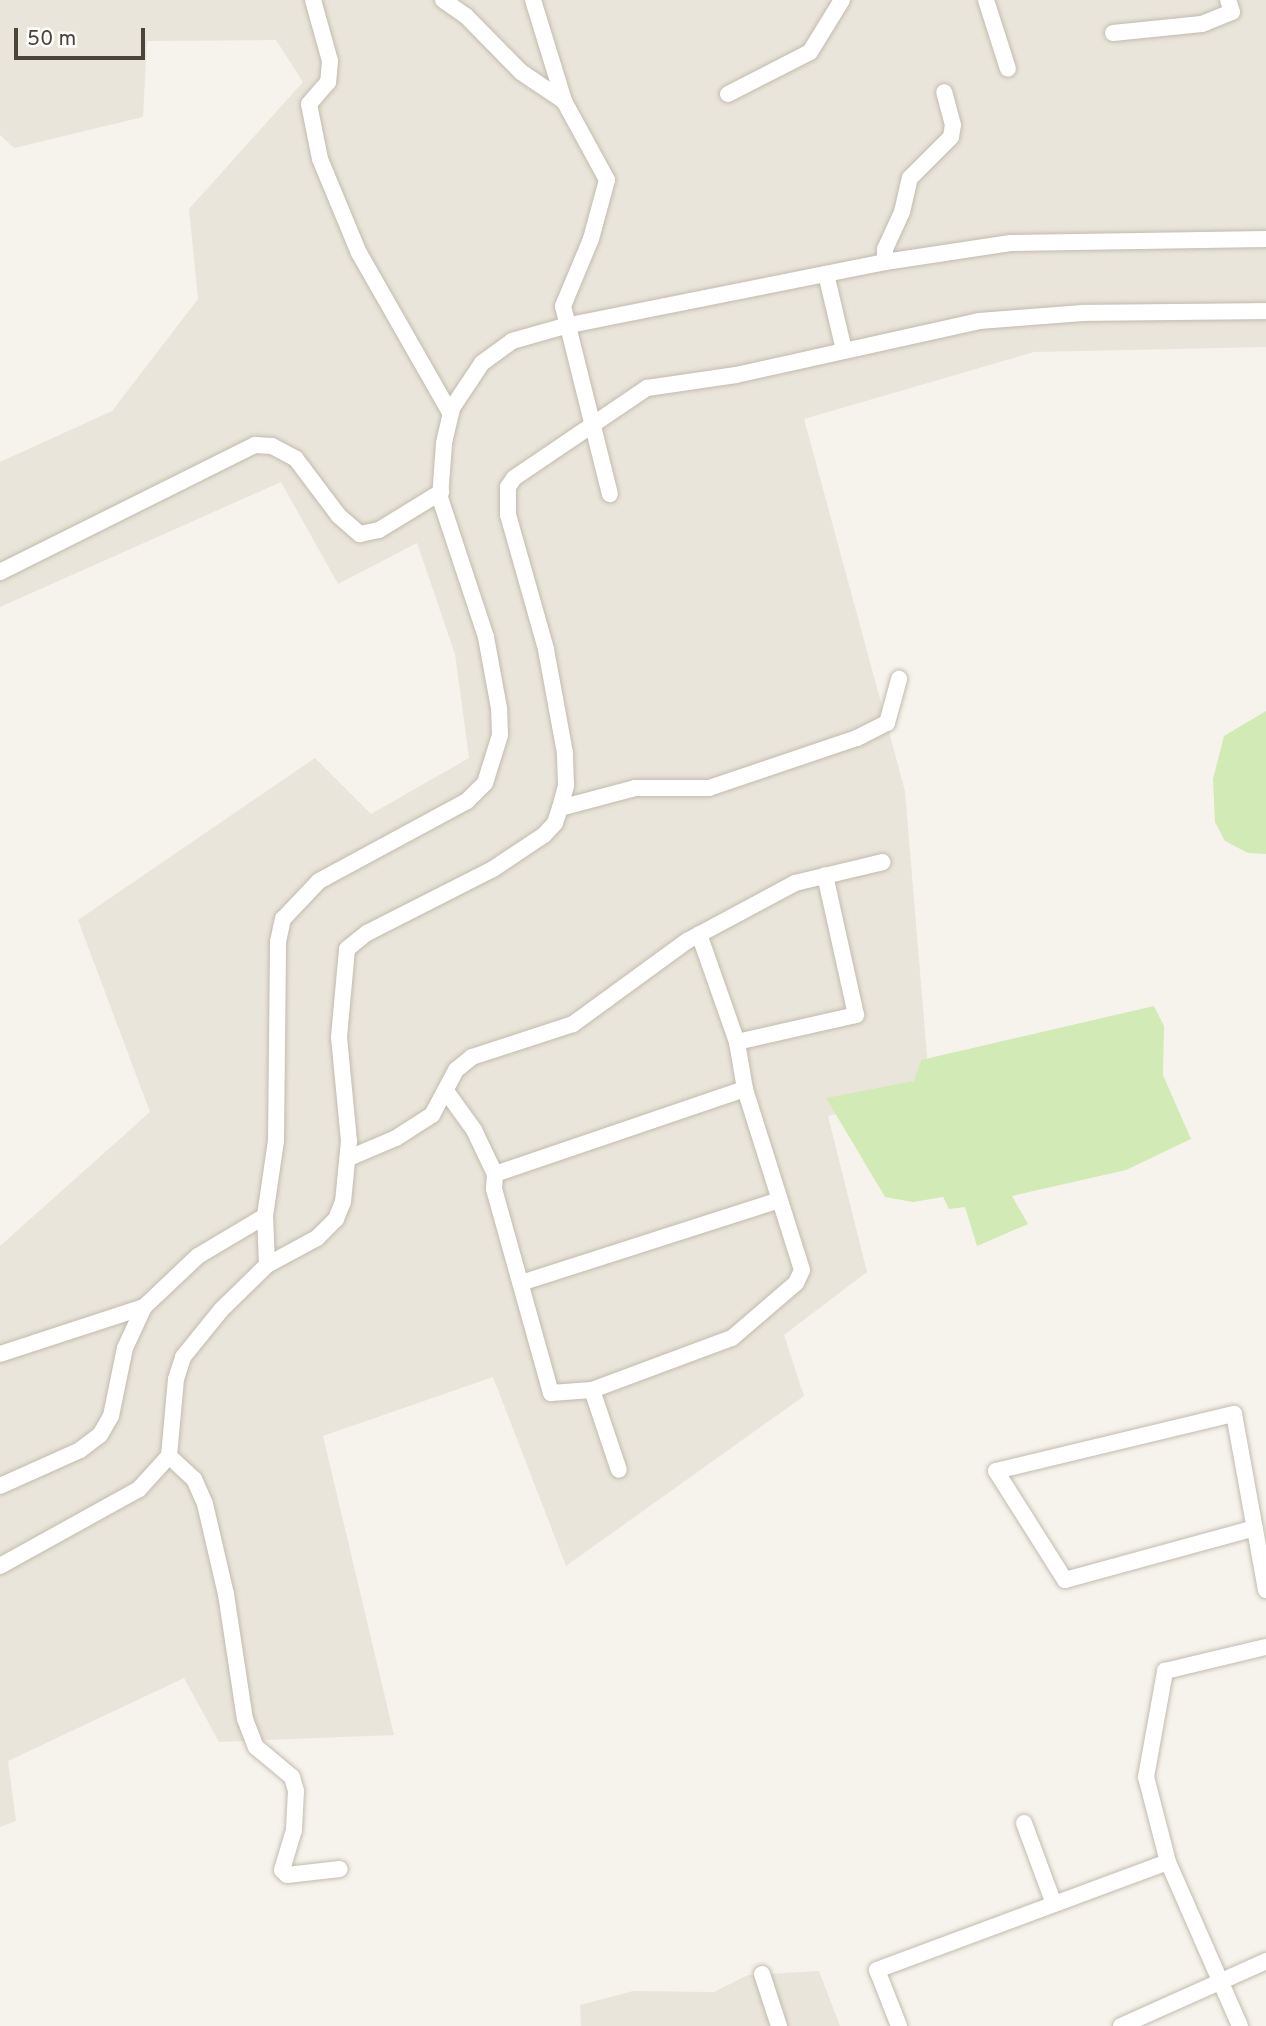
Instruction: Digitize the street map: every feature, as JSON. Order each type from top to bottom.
[{"type":"street","points":[[313,0],[330,61],[328,82],[309,104],[320,159],[359,254],[451,414]]},
{"type":"street","points":[[443,0],[466,16],[521,72],[564,101]]},
{"type":"street","points":[[533,0],[564,101],[607,180],[591,239],[563,306],[565,326],[610,494]]},
{"type":"street","points":[[728,94],[810,52],[842,0]]},
{"type":"street","points":[[986,0],[1008,69]]},
{"type":"street","points":[[1113,33],[1202,24],[1232,12],[1228,0]]},
{"type":"street","points":[[885,262],[885,249],[902,212],[910,178],[951,137],[953,125],[944,92]]},
{"type":"street","points":[[267,1265],[265,1216],[276,1141],[278,942],[283,919],[319,881],[467,801],[485,783],[496,754],[499,708],[485,637],[441,492],[451,414],[482,363],[513,341],[565,326],[885,262],[1012,243],[1266,239]]},
{"type":"street","points":[[826,274],[844,350]]},
{"type":"street","points":[[0,1566],[139,1489],[169,1456],[176,1378],[183,1357],[221,1310],[267,1265],[317,1238],[336,1219],[349,1158],[339,1037],[347,949],[367,933],[493,869],[544,835],[555,823],[566,785],[565,753],[546,649],[508,515],[508,487],[514,478],[647,388],[736,375],[992,320],[1083,313],[1266,310]]},
{"type":"street","points":[[0,572],[255,445],[272,446],[296,459],[339,516],[360,534],[379,530],[441,492]]},
{"type":"street","points":[[560,808],[635,788],[701,789],[857,738],[887,723],[899,679]]},
{"type":"street","points":[[349,1158],[410,1131],[432,1115],[456,1070],[472,1056],[573,1024],[698,934],[796,883],[883,862]]},
{"type":"street","points":[[737,1042],[856,1016],[825,875]]},
{"type":"street","points":[[446,1091],[474,1130],[495,1174],[498,1201],[524,1282],[551,1393],[592,1390],[732,1338],[796,1283],[802,1270],[745,1089],[737,1042],[698,934]]},
{"type":"street","points":[[495,1174],[745,1089]]},
{"type":"street","points":[[524,1282],[779,1200]]},
{"type":"street","points":[[0,1486],[80,1450],[100,1435],[111,1416],[125,1348],[144,1307],[198,1256],[265,1216]]},
{"type":"street","points":[[0,1353],[144,1307]]},
{"type":"street","points":[[592,1390],[620,1470]]},
{"type":"street","points":[[1255,1528],[1065,1580],[996,1471],[1234,1414],[1255,1528],[1266,1590]]},
{"type":"street","points":[[169,1456],[194,1479],[205,1504],[245,1718],[256,1747],[292,1777],[296,1791],[295,1830],[282,1870],[291,1875],[340,1869]]},
{"type":"street","points":[[1240,2026],[1168,1862],[1146,1777],[1165,1671],[1266,1647]]},
{"type":"street","points":[[1024,1823],[1054,1904]]},
{"type":"street","points":[[898,2026],[877,1970],[1168,1862]]},
{"type":"street","points":[[1121,2026],[1266,1961]]},
{"type":"street","points":[[762,1975],[775,2025]]},
{"type":"shaded area","points":[[0,0],[1266,0],[1266,347],[1034,352],[804,419],[905,791],[930,1092],[828,1116],[867,1272],[784,1335],[804,1396],[566,1566],[493,1377],[323,1436],[394,1735],[219,1742],[184,1678],[8,1761],[16,1821],[0,1827],[0,1246],[150,1112],[78,920],[315,758],[371,814],[469,758],[455,654],[417,543],[338,584],[281,482],[0,607],[0,462],[112,411],[198,299],[189,209],[303,82],[276,40],[147,41],[143,117],[14,148],[0,135]]},
{"type":"shaded area","points":[[819,1971],[840,2026],[581,2026],[580,2005],[633,1991],[714,1992],[748,1975]]},
{"type":"green space","points":[[1266,711],[1266,854],[1248,853],[1225,841],[1215,822],[1213,779],[1224,736]]},
{"type":"green space","points":[[1154,1006],[1164,1026],[1163,1075],[1191,1139],[1126,1170],[1012,1196],[1028,1224],[977,1246],[965,1207],[949,1209],[943,1197],[913,1202],[885,1197],[826,1098],[914,1081],[921,1060]]}]
